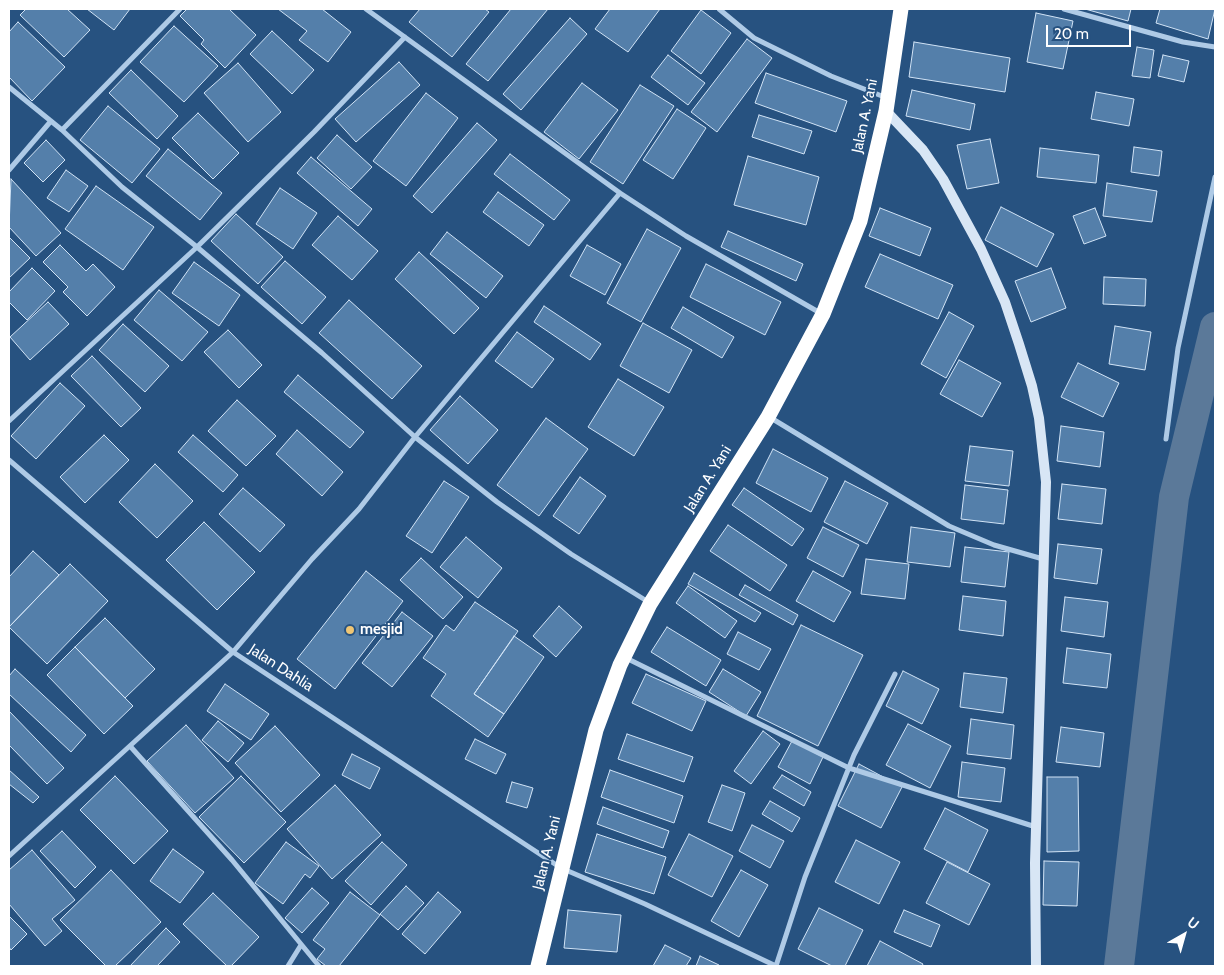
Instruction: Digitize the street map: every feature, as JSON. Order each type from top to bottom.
[{"type":"highway","name":"Jalan A. Yani","points":[[538,966],[596,730],[624,657],[650,604],[768,417],[823,314],[860,221],[887,104],[901,9]]},
{"type":"street","points":[[62,130],[180,9]]},
{"type":"street","points":[[366,9],[620,193],[686,236],[823,314]]},
{"type":"street","points":[[719,9],[754,38],[887,104],[948,186],[982,249],[1005,302],[1032,386],[1039,418],[1046,482],[1036,827],[1036,966]]},
{"type":"street","points":[[1064,9],[1183,42],[1215,47]]},
{"type":"street","points":[[9,421],[197,246],[314,132],[405,38]]},
{"type":"street","points":[[9,87],[62,130],[122,188],[197,246],[322,353],[415,437],[497,502],[571,554],[650,604]]},
{"type":"street","points":[[9,170],[51,121]]},
{"type":"street","points":[[1166,439],[1178,348],[1215,177]]},
{"type":"street","points":[[9,856],[233,652],[312,559],[359,509],[415,437],[620,193]]},
{"type":"street","points":[[768,417],[949,526],[994,545],[1043,559]]},
{"type":"street","name":"Jalan Dahlia","points":[[9,460],[233,652],[561,868],[645,904],[776,966]]},
{"type":"street","points":[[624,657],[849,768],[1036,827]]},
{"type":"street","points":[[776,966],[805,876],[849,768],[895,674]]},
{"type":"street","points":[[130,746],[232,860],[319,966]]},
{"type":"street","points":[[288,966],[301,945]]},
{"type":"building","points":[[26,9],[67,9],[90,30],[64,57],[20,15]]},
{"type":"building","points":[[87,9],[130,9],[114,30]]},
{"type":"building","points":[[187,9],[229,9],[256,35],[225,68],[201,44],[204,40],[180,16]]},
{"type":"building","points":[[278,9],[322,9],[351,32],[328,62],[299,40],[307,31]]},
{"type":"building","points":[[420,9],[485,9],[489,12],[452,57],[409,22]]},
{"type":"building","points":[[511,9],[548,9],[488,81],[466,64]]},
{"type":"building","points":[[610,9],[660,9],[628,52],[595,29]]},
{"type":"building","points":[[1085,9],[1131,9],[1128,21]]},
{"type":"building","points":[[1160,9],[1215,9],[1208,39],[1156,23]]},
{"type":"building","points":[[701,10],[731,33],[701,74],[671,51]]},
{"type":"building","points":[[1036,13],[1073,21],[1063,69],[1027,62]]},
{"type":"building","points":[[570,18],[587,34],[521,110],[503,94]]},
{"type":"building","points":[[18,22],[65,67],[32,101],[9,77],[9,32]]},
{"type":"building","points":[[174,26],[218,66],[184,102],[140,62]]},
{"type":"building","points":[[272,31],[314,70],[292,94],[250,54]]},
{"type":"building","points":[[747,39],[772,58],[717,132],[691,112]]},
{"type":"building","points":[[914,42],[1010,58],[1005,92],[909,77]]},
{"type":"building","points":[[1137,47],[1154,50],[1150,78],[1132,76]]},
{"type":"building","points":[[668,55],[705,83],[688,105],[651,77]]},
{"type":"building","points":[[1163,55],[1189,61],[1184,82],[1158,76]]},
{"type":"building","points":[[399,62],[420,85],[356,142],[335,119]]},
{"type":"building","points":[[238,63],[281,112],[248,142],[204,93]]},
{"type":"building","points":[[131,70],[178,116],[157,139],[109,93]]},
{"type":"building","points":[[766,73],[847,101],[836,132],[755,103]]},
{"type":"building","points":[[582,83],[618,110],[579,159],[544,132]]},
{"type":"building","points":[[640,85],[674,106],[623,184],[590,162]]},
{"type":"building","points":[[912,90],[975,104],[970,130],[906,116]]},
{"type":"building","points":[[1096,92],[1134,99],[1129,126],[1091,119]]},
{"type":"building","points":[[426,93],[458,118],[406,186],[373,161]]},
{"type":"building","points":[[108,106],[160,149],[132,183],[80,140]]},
{"type":"building","points":[[677,109],[706,128],[673,179],[643,160]]},
{"type":"building","points":[[198,113],[239,153],[213,179],[172,138]]},
{"type":"building","points":[[759,115],[812,131],[804,154],[752,137]]},
{"type":"building","points":[[477,123],[497,140],[432,213],[413,196]]},
{"type":"building","points":[[337,135],[372,167],[351,189],[317,158]]},
{"type":"building","points":[[990,139],[999,183],[967,189],[957,145]]},
{"type":"building","points":[[46,140],[65,160],[43,182],[24,163]]},
{"type":"building","points":[[1134,147],[1162,151],[1159,176],[1131,172]]},
{"type":"building","points":[[1040,148],[1099,155],[1096,183],[1037,177]]},
{"type":"building","points":[[168,149],[222,193],[200,220],[146,176]]},
{"type":"building","points":[[510,154],[570,200],[554,220],[494,174]]},
{"type":"building","points":[[748,156],[819,177],[806,225],[734,205]]},
{"type":"building","points":[[311,157],[372,209],[358,226],[297,173]]},
{"type":"building","points":[[66,170],[88,186],[69,212],[47,198]]},
{"type":"building","points":[[11,179],[61,233],[36,256],[9,227]]},
{"type":"building","points":[[1107,183],[1157,191],[1152,222],[1103,216]]},
{"type":"building","points":[[96,186],[154,227],[123,270],[65,229]]},
{"type":"building","points":[[280,188],[317,213],[293,249],[256,224]]},
{"type":"building","points":[[498,192],[544,225],[529,246],[483,212]]},
{"type":"building","points":[[1001,207],[1054,234],[1037,267],[985,240]]},
{"type":"building","points":[[880,208],[931,228],[920,256],[869,236]]},
{"type":"building","points":[[1095,208],[1106,236],[1084,244],[1073,216]]},
{"type":"building","points":[[236,214],[283,257],[258,284],[211,241]]},
{"type":"building","points":[[338,216],[378,251],[352,280],[312,245]]},
{"type":"building","points":[[647,229],[681,248],[641,322],[607,303]]},
{"type":"building","points":[[728,231],[803,264],[796,281],[721,247]]},
{"type":"building","points":[[447,232],[503,276],[486,298],[430,254]]},
{"type":"building","points":[[9,237],[30,258],[9,278]]},
{"type":"building","points":[[60,245],[86,271],[93,264],[115,287],[87,316],[63,292],[68,287],[43,262]]},
{"type":"building","points":[[587,245],[621,264],[605,295],[570,276]]},
{"type":"building","points":[[419,252],[479,308],[454,334],[395,279]]},
{"type":"building","points":[[880,254],[953,285],[938,319],[865,287]]},
{"type":"building","points":[[285,261],[326,297],[302,324],[261,287]]},
{"type":"building","points":[[194,262],[240,295],[219,326],[172,293]]},
{"type":"building","points":[[706,264],[781,302],[765,335],[690,297]]},
{"type":"building","points":[[32,268],[55,291],[27,320],[9,302],[9,292]]},
{"type":"building","points":[[1051,268],[1066,308],[1031,322],[1015,281]]},
{"type":"building","points":[[1104,277],[1146,279],[1145,306],[1103,304]]},
{"type":"building","points":[[159,290],[208,332],[182,361],[134,320]]},
{"type":"building","points":[[349,300],[422,366],[392,399],[319,333]]},
{"type":"building","points":[[48,302],[69,324],[30,360],[10,337]]},
{"type":"building","points":[[544,306],[601,344],[590,360],[534,322]]},
{"type":"building","points":[[683,307],[734,337],[722,358],[671,328]]},
{"type":"building","points":[[949,312],[974,326],[946,378],[921,364]]},
{"type":"building","points":[[643,323],[692,350],[669,393],[620,366]]},
{"type":"building","points":[[123,324],[169,366],[145,392],[99,350]]},
{"type":"building","points":[[1115,326],[1151,332],[1145,370],[1109,364]]},
{"type":"building","points":[[228,330],[262,365],[239,388],[204,352]]},
{"type":"building","points":[[517,332],[554,359],[532,388],[495,361]]},
{"type":"building","points":[[92,356],[141,408],[121,427],[71,376]]},
{"type":"building","points":[[959,360],[1001,383],[982,417],[940,394]]},
{"type":"building","points":[[1078,363],[1119,383],[1103,417],[1061,397]]},
{"type":"building","points":[[298,375],[364,432],[350,448],[284,392]]},
{"type":"building","points":[[618,379],[664,407],[634,456],[588,427]]},
{"type":"building","points":[[60,383],[85,406],[36,459],[11,436]]},
{"type":"building","points":[[460,396],[498,430],[468,464],[430,430]]},
{"type":"building","points":[[237,400],[276,436],[246,466],[208,431]]},
{"type":"building","points":[[546,418],[588,449],[539,516],[497,485]]},
{"type":"building","points":[[1061,426],[1104,432],[1100,467],[1057,461]]},
{"type":"building","points":[[297,430],[343,472],[322,496],[276,454]]},
{"type":"building","points":[[104,435],[129,460],[85,503],[60,477]]},
{"type":"building","points":[[193,435],[238,475],[223,492],[178,452]]},
{"type":"building","points":[[970,446],[1013,451],[1009,486],[965,481]]},
{"type":"building","points":[[773,449],[828,478],[811,512],[756,483]]},
{"type":"building","points":[[155,464],[193,501],[157,538],[119,502]]},
{"type":"building","points":[[580,477],[606,496],[579,534],[553,516]]},
{"type":"building","points":[[444,481],[469,497],[432,553],[406,536]]},
{"type":"building","points":[[845,481],[888,503],[867,544],[824,522]]},
{"type":"building","points":[[1062,484],[1106,489],[1102,524],[1058,519]]},
{"type":"building","points":[[965,485],[1008,490],[1004,524],[961,519]]},
{"type":"building","points":[[243,488],[285,525],[260,552],[219,514]]},
{"type":"building","points":[[744,488],[804,529],[792,546],[732,505]]},
{"type":"building","points":[[204,522],[255,572],[217,610],[166,560]]},
{"type":"building","points":[[728,525],[787,565],[770,591],[710,551]]},
{"type":"building","points":[[823,527],[859,545],[843,577],[807,558]]},
{"type":"building","points":[[911,527],[955,533],[950,567],[907,562]]},
{"type":"building","points":[[466,537],[502,568],[478,598],[440,567]]},
{"type":"building","points":[[1058,544],[1102,549],[1097,584],[1054,578]]},
{"type":"building","points":[[965,547],[1009,552],[1005,587],[961,582]]},
{"type":"building","points":[[33,551],[59,575],[9,627],[9,577]]},
{"type":"building","points":[[421,558],[463,597],[443,619],[400,580]]},
{"type":"building","points":[[866,559],[909,564],[905,599],[861,594]]},
{"type":"building","points":[[70,564],[108,601],[47,664],[9,627]]},
{"type":"building","name":"mesjid","points":[[366,571],[403,601],[335,689],[297,659]]},
{"type":"building","points":[[813,571],[851,592],[834,622],[796,601]]},
{"type":"building","points":[[694,573],[761,613],[755,622],[688,584]]},
{"type":"building","points":[[745,585],[798,615],[793,625],[739,595]]},
{"type":"building","points":[[688,586],[737,621],[725,638],[676,603]]},
{"type":"building","points":[[963,596],[1006,601],[1003,636],[959,630]]},
{"type":"building","points":[[1065,597],[1108,602],[1104,637],[1061,631]]},
{"type":"building","points":[[475,602],[518,631],[474,694],[504,714],[488,737],[431,696],[446,674],[423,658],[446,625],[454,631]]},
{"type":"building","points":[[559,606],[582,627],[556,657],[533,636]]},
{"type":"building","points":[[402,612],[433,636],[392,687],[362,663]]},
{"type":"building","points":[[105,618],[155,669],[125,698],[75,647]]},
{"type":"building","points":[[801,625],[863,655],[818,746],[757,716]]},
{"type":"building","points":[[667,627],[721,660],[706,686],[651,652]]},
{"type":"building","points":[[738,632],[771,649],[759,670],[727,654]]},
{"type":"building","points":[[514,636],[544,657],[504,714],[474,694]]},
{"type":"building","points":[[75,647],[133,706],[104,734],[47,675]]},
{"type":"building","points":[[1067,648],[1111,654],[1107,688],[1063,683]]},
{"type":"building","points":[[15,669],[86,735],[71,752],[9,694],[9,676]]},
{"type":"building","points":[[723,669],[761,692],[746,716],[709,692]]},
{"type":"building","points":[[903,671],[939,689],[922,724],[886,706]]},
{"type":"building","points":[[964,673],[1007,678],[1003,713],[960,707]]},
{"type":"building","points":[[646,674],[706,701],[692,731],[632,703]]},
{"type":"building","points":[[225,684],[269,714],[251,740],[207,711]]},
{"type":"building","points":[[9,711],[64,768],[47,784],[9,745]]},
{"type":"building","points":[[971,719],[1014,725],[1011,759],[967,754]]},
{"type":"building","points":[[218,721],[244,743],[228,762],[202,740]]},
{"type":"building","points":[[908,724],[951,746],[930,788],[886,765]]},
{"type":"building","points":[[186,725],[234,778],[195,813],[147,761]]},
{"type":"building","points":[[275,726],[320,775],[281,812],[235,763]]},
{"type":"building","points":[[1061,727],[1104,733],[1100,767],[1056,762]]},
{"type":"building","points":[[763,731],[780,744],[751,784],[734,771]]},
{"type":"building","points":[[627,734],[693,757],[684,782],[618,759]]},
{"type":"building","points":[[475,739],[506,754],[496,774],[465,759]]},
{"type":"building","points":[[792,741],[823,757],[810,784],[778,767]]},
{"type":"building","points":[[352,754],[380,768],[370,789],[342,775]]},
{"type":"building","points":[[962,762],[1005,768],[1001,802],[958,797]]},
{"type":"building","points":[[859,764],[902,787],[881,828],[838,806]]},
{"type":"building","points":[[9,770],[39,797],[33,803],[9,784]]},
{"type":"building","points":[[610,770],[683,796],[674,823],[601,797]]},
{"type":"building","points":[[782,775],[811,792],[804,806],[773,788]]},
{"type":"building","points":[[115,776],[168,831],[134,864],[80,810]]},
{"type":"building","points":[[241,776],[286,822],[244,863],[199,817]]},
{"type":"building","points":[[1047,777],[1078,777],[1079,851],[1047,852]]},
{"type":"building","points":[[512,782],[533,788],[527,808],[506,802]]},
{"type":"building","points":[[335,785],[381,835],[332,879],[287,829]]},
{"type":"building","points":[[722,785],[745,793],[732,831],[708,822]]},
{"type":"building","points":[[770,801],[800,818],[792,832],[762,814]]},
{"type":"building","points":[[603,807],[669,831],[663,848],[597,824]]},
{"type":"building","points":[[945,808],[988,830],[968,872],[924,849]]},
{"type":"building","points":[[752,825],[784,841],[770,868],[739,851]]},
{"type":"building","points":[[62,831],[96,867],[75,888],[40,851]]},
{"type":"building","points":[[597,834],[666,857],[654,894],[585,872]]},
{"type":"building","points":[[689,834],[733,856],[712,897],[668,875]]},
{"type":"building","points":[[856,840],[900,862],[879,904],[835,882]]},
{"type":"building","points":[[286,842],[319,866],[310,878],[305,874],[283,904],[255,883]]},
{"type":"building","points":[[382,842],[407,865],[371,905],[345,881]]},
{"type":"building","points":[[173,849],[204,872],[180,903],[150,881]]},
{"type":"building","points":[[32,850],[75,900],[52,919],[62,931],[45,946],[9,904],[9,870]]},
{"type":"building","points":[[1044,861],[1079,862],[1077,906],[1043,905]]},
{"type":"building","points":[[947,862],[990,884],[969,925],[926,903]]},
{"type":"building","points":[[111,870],[161,922],[115,966],[106,966],[60,920]]},
{"type":"building","points":[[741,870],[768,885],[739,937],[711,921]]},
{"type":"building","points":[[406,886],[424,903],[398,930],[380,914]]},
{"type":"building","points":[[312,888],[329,903],[302,933],[285,918]]},
{"type":"building","points":[[350,892],[380,915],[339,966],[326,966],[317,959],[325,949],[313,940]]},
{"type":"building","points":[[438,892],[461,912],[425,954],[402,934]]},
{"type":"building","points":[[213,893],[259,937],[231,966],[227,966],[183,924]]},
{"type":"building","points":[[819,908],[863,930],[845,966],[832,966],[798,949]]},
{"type":"building","points":[[568,910],[621,915],[617,952],[564,948]]},
{"type":"building","points":[[904,910],[940,925],[931,947],[894,932]]},
{"type":"building","points":[[9,916],[27,934],[11,950],[9,947]]},
{"type":"building","points":[[166,928],[180,942],[157,966],[130,966]]},
{"type":"building","points":[[880,941],[923,964],[922,966],[867,966]]},
{"type":"building","points":[[665,945],[691,958],[686,966],[653,966]]},
{"type":"building","points":[[700,956],[719,965],[719,966],[696,966]]},
{"type":"waterway","points":[[1119,966],[1174,497],[1215,327]]},
{"type":"place","name":"mesjid","points":[[350,630]]}]
